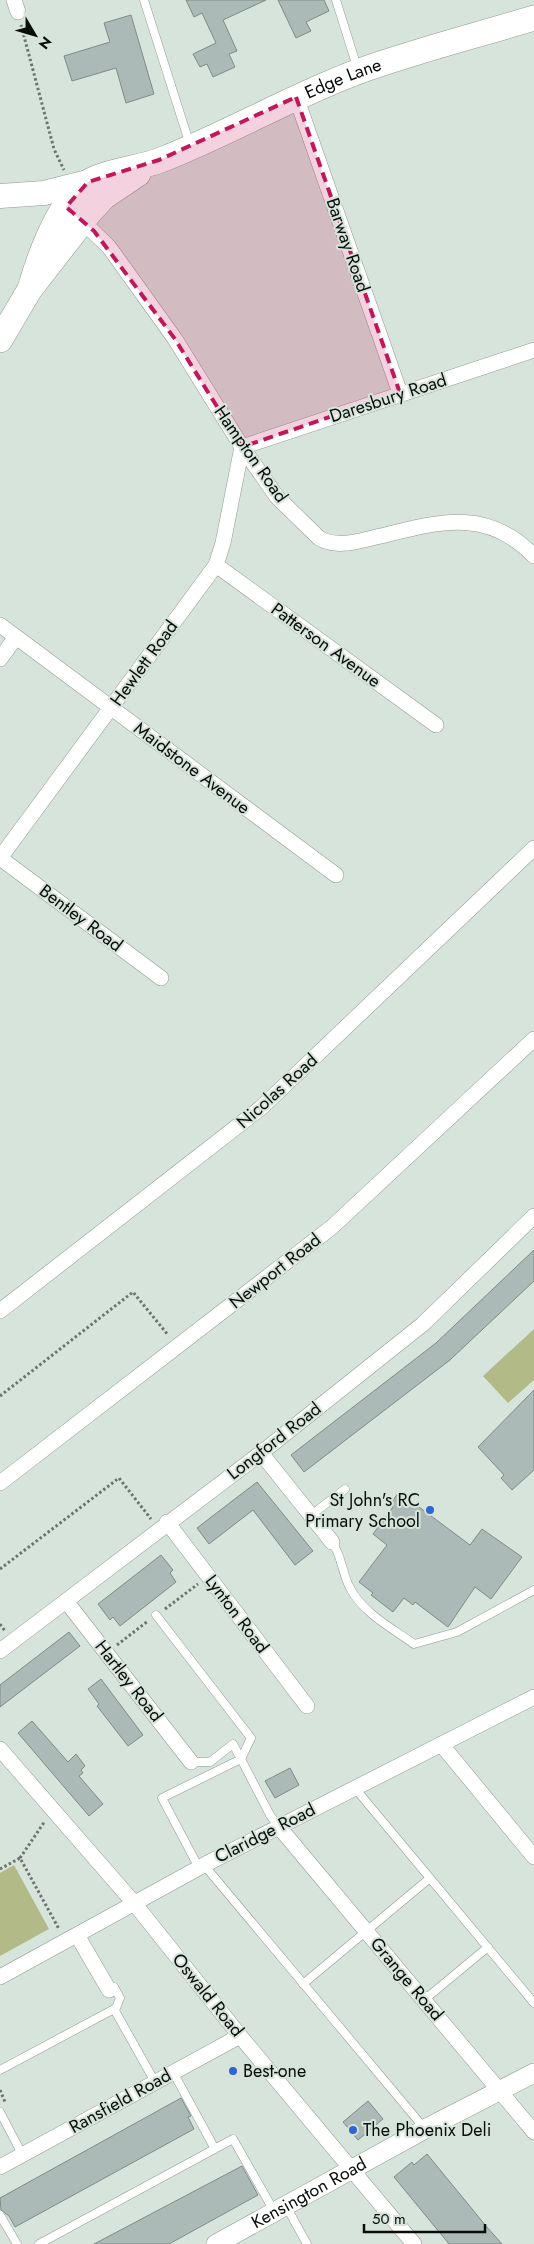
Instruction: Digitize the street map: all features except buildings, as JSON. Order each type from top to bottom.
[{"type":"highway","name":"Edge Lane","points":[[0,340],[74,214],[104,197],[160,160],[296,97],[358,72],[534,18]]},
{"type":"highway","name":"Edge Lane","points":[[74,214],[73,196],[77,178],[160,160]]},
{"type":"main road","name":"Edge Lane","points":[[0,196],[44,193],[77,178]]},
{"type":"street","name":"Barway Road","points":[[296,97],[400,393]]},
{"type":"street","name":"Hampton Road","points":[[44,193],[74,214],[109,247],[175,339],[242,447],[277,497],[327,542],[359,541],[456,521],[486,526],[502,532],[518,540],[534,556]]},
{"type":"street","name":"Daresbury Road","points":[[242,447],[534,350]]},
{"type":"street","name":"Hewlett Road","points":[[0,858],[216,565],[223,543],[242,447]]},
{"type":"street","name":"Patterson Avenue","points":[[216,565],[436,725]]},
{"type":"street","name":"Maidstone Avenue","points":[[0,625],[336,875]]},
{"type":"street","points":[[0,659],[16,637]]},
{"type":"street","name":"Nicolas Road","points":[[0,1311],[262,1107],[534,848]]},
{"type":"street","name":"Bentley Road","points":[[0,858],[161,978]]},
{"type":"street","name":"Newport Road","points":[[0,1483],[332,1227],[534,1039]]},
{"type":"street","name":"Longford Road","points":[[0,1651],[261,1453],[423,1324],[534,1216]]},
{"type":"street","points":[[261,1453],[332,1542]]},
{"type":"street","name":"Lynton Road","points":[[163,1526],[307,1706]]},
{"type":"street","name":"Hartley Road","points":[[66,1601],[191,1762]]},
{"type":"street","name":"Claridge Road","points":[[0,1977],[72,1939],[201,1866],[534,1697]]},
{"type":"street","points":[[441,1744],[534,1857]]},
{"type":"street","name":"Oswald Road","points":[[0,1749],[134,1903],[240,2036],[414,2244]]},
{"type":"street","name":"Grange Road","points":[[279,1827],[534,2132]]},
{"type":"street","points":[[72,1939],[109,1990]]},
{"type":"street","name":"Ransfield Road","points":[[0,2166],[240,2036]]},
{"type":"street","name":"Kensington Road","points":[[216,2244],[425,2129],[534,2073]]},
{"type":"lane","points":[[144,0],[190,147]]},
{"type":"lane","points":[[336,0],[358,72]]},
{"type":"lane","points":[[310,1516],[346,1489]]},
{"type":"lane","points":[[332,1542],[339,1554],[349,1587],[355,1596],[380,1620],[414,1644],[457,1632],[534,1590]]},
{"type":"lane","points":[[156,1615],[250,1738],[241,1759],[162,1798],[201,1866],[425,2129]]},
{"type":"lane","points":[[191,1762],[210,1762],[233,1744],[270,1815],[279,1827]]},
{"type":"lane","points":[[354,1787],[534,2003]]},
{"type":"lane","points":[[303,1984],[430,1878]]},
{"type":"lane","points":[[424,2000],[488,1947]]},
{"type":"lane","points":[[0,2070],[114,2009],[120,1998],[114,1987],[109,1990]]},
{"type":"lane","points":[[114,2009],[155,2082]]},
{"type":"lane","points":[[173,2072],[215,2149]]},
{"type":"lane","points":[[0,2112],[22,2154]]},
{"type":"lane","points":[[39,2244],[233,2139],[280,2209],[307,2244]]},
{"type":"lane","points":[[0,2215],[17,2244]]},
{"type":"path","points":[[16,6],[54,149],[77,178]]},
{"type":"path","points":[[0,1396],[134,1292],[177,1347]]},
{"type":"path","points":[[0,1568],[119,1478],[163,1526]]},
{"type":"path","points":[[0,1869],[20,1858],[52,1809]]},
{"type":"path","points":[[20,1858],[72,1939]]},
{"type":"path","points":[[0,2090],[6,2102],[0,2105]]},
{"type":"highlighted area","points":[[296,97],[400,393],[242,447],[175,339],[94,231],[66,207],[88,182],[159,160]]},
{"type":"green space","points":[[534,1329],[534,1380],[508,1403],[483,1376]]},
{"type":"green space","points":[[14,1865],[49,1929],[0,1956],[0,1873]]},
{"type":"place","name":"St John's RC Primary School","points":[[430,1510]]},
{"type":"place","name":"Best-one","points":[[233,2071]]},
{"type":"place","name":"The Phoenix Deli","points":[[353,2130]]}]
